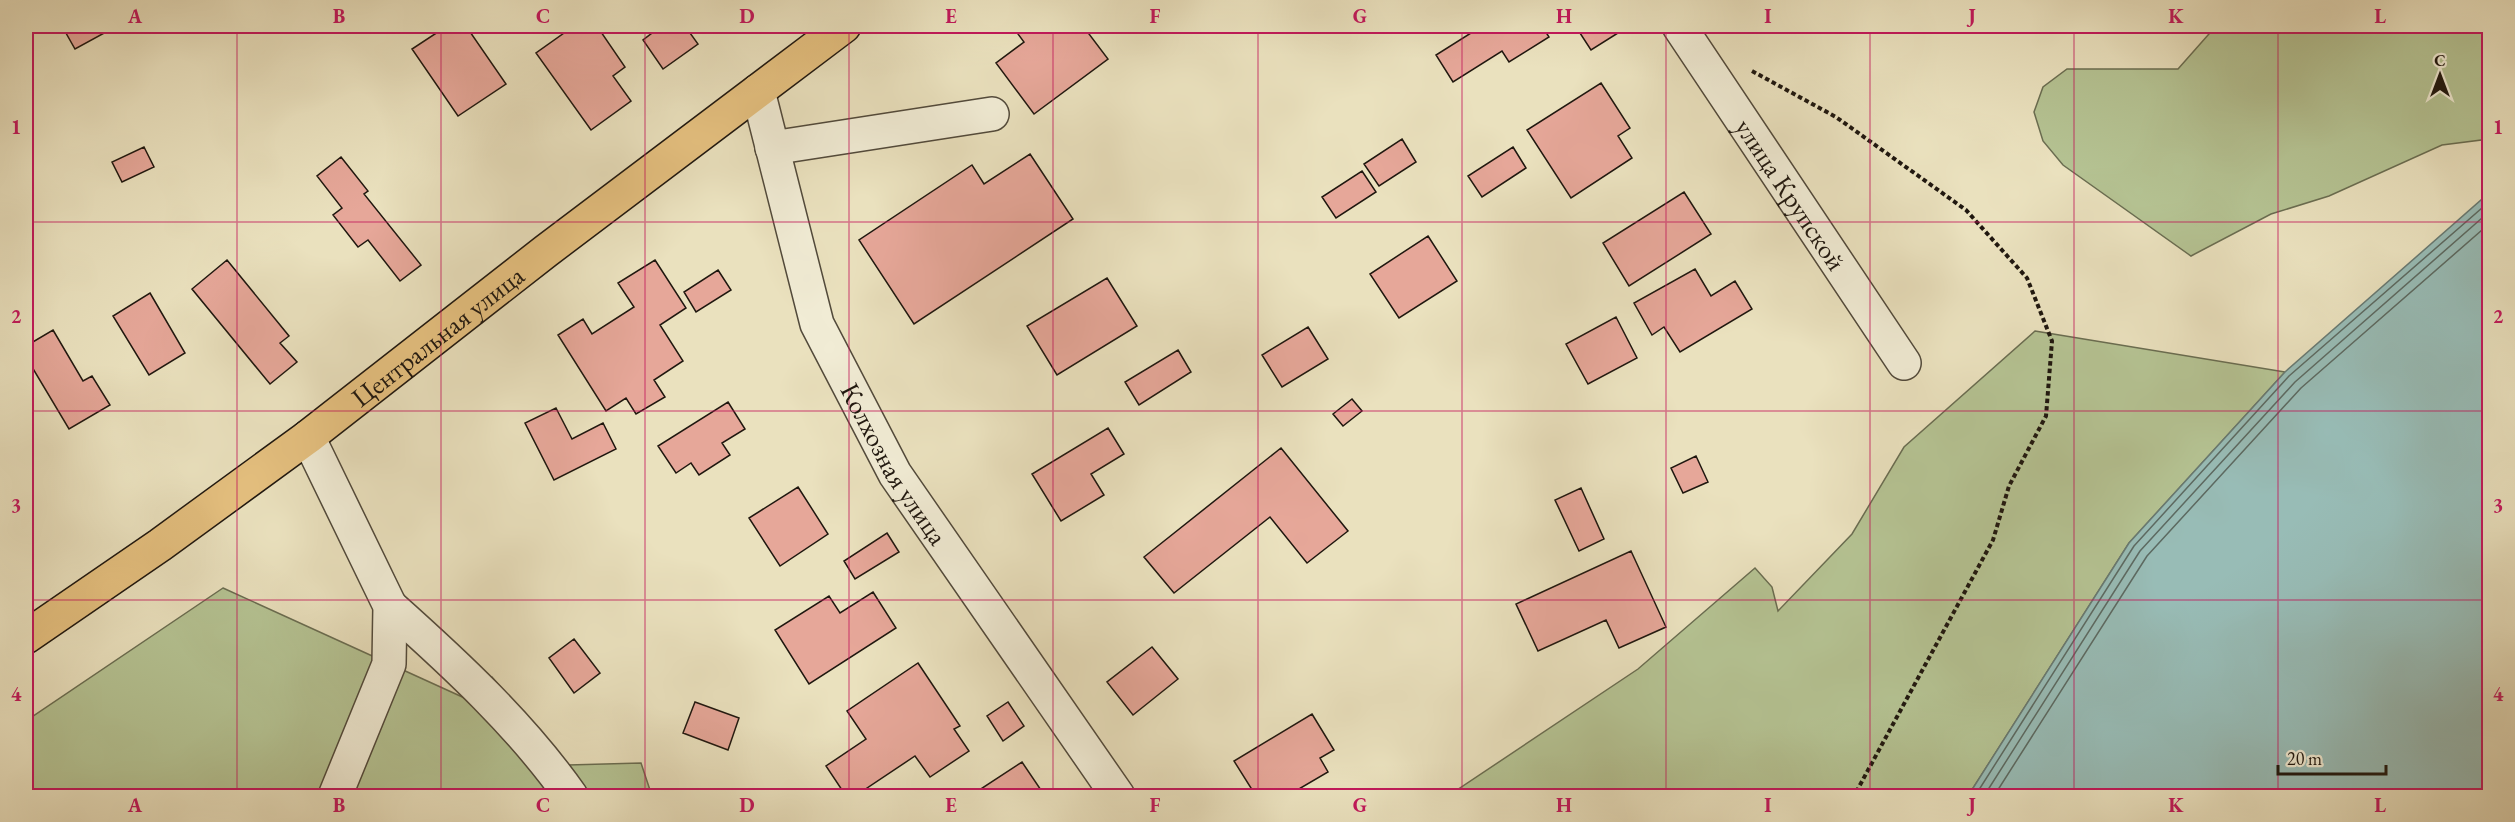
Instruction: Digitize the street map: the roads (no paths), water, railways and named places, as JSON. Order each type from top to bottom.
[{"type":"main road","name":"Центральная улица","points":[[26,637],[160,545],[308,437],[546,251],[844,26]]},
{"type":"street","name":"улица Крупской","points":[[1679,26],[1904,363]]},
{"type":"street","name":"Колхозная улица","points":[[758,91],[818,324],[895,474],[1118,796]]},
{"type":"street","points":[[772,148],[992,114]]},
{"type":"street","points":[[308,437],[390,606],[453,663],[555,774],[571,796]]},
{"type":"street","points":[[335,796],[389,664],[390,606]]},
{"type":"water","points":[[2489,193],[2489,796],[1968,796],[2129,543],[2285,372]]}]
